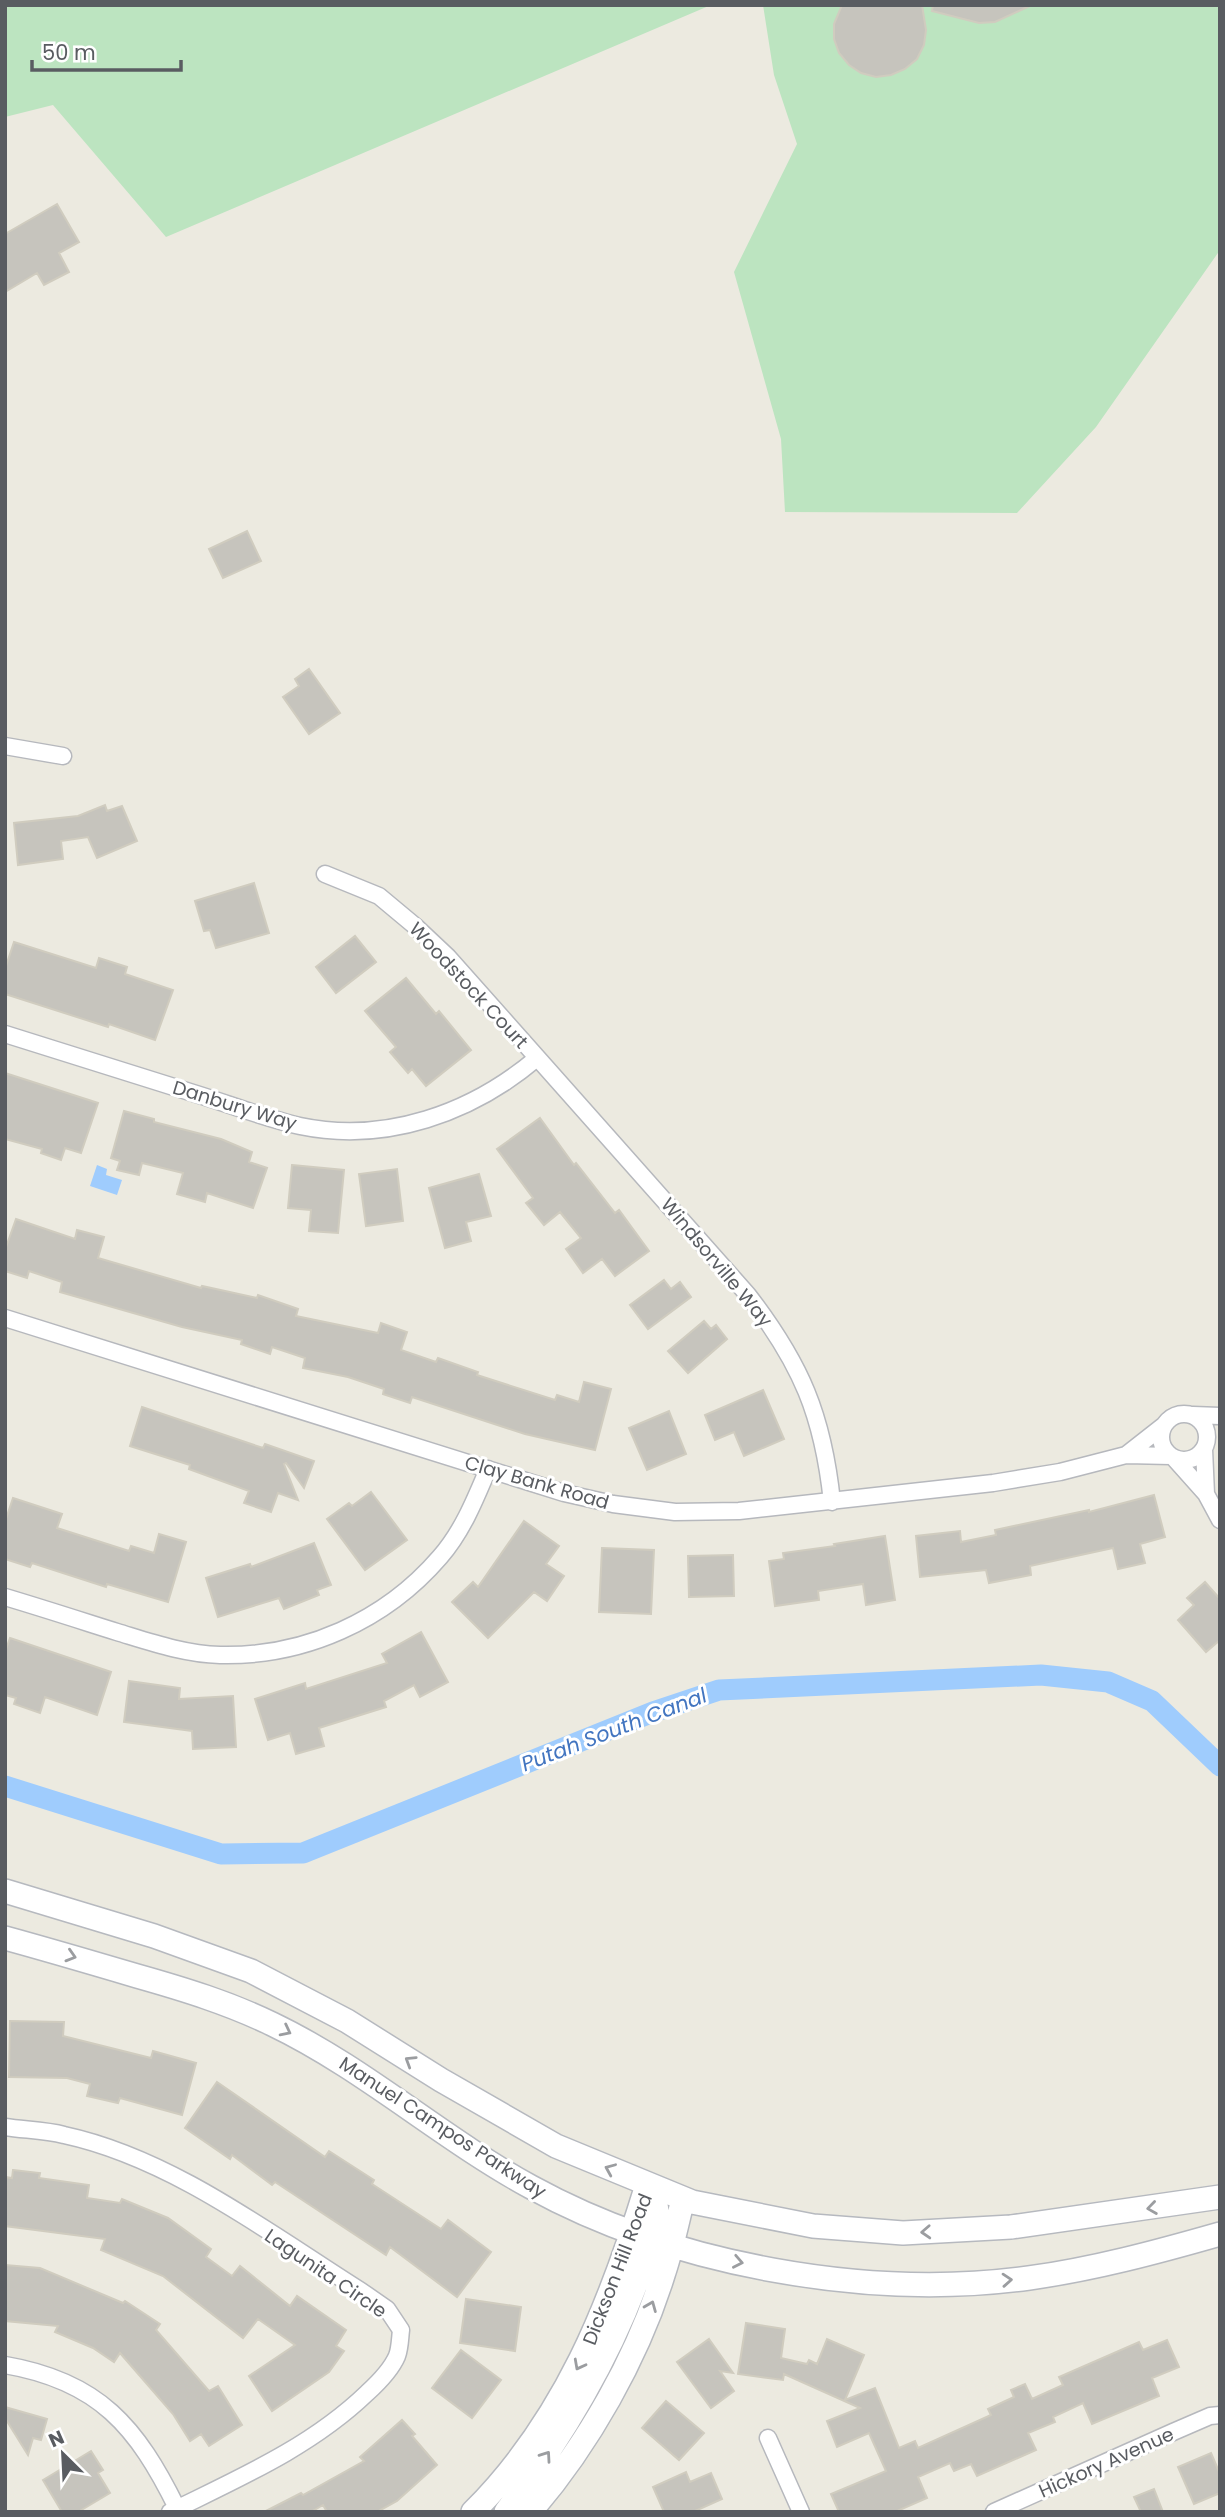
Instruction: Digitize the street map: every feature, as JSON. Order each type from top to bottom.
[{"type":"main road","name":"Manuel Campos Parkway","points":[[5,1891],[154,1936],[251,1971],[347,2021],[441,2080],[556,2146],[684,2199],[813,2226],[903,2233],[1011,2227],[1220,2197]]},
{"type":"main road","name":"Manuel Campos Parkway","points":[[5,1938],[194,1993],[270,2022],[328,2054],[529,2186],[583,2213],[652,2240],[785,2271],[851,2280],[959,2284],[1087,2269],[1220,2234]]},
{"type":"main road","name":"Dickson Hill Road","points":[[530,2512],[582,2443],[618,2381],[657,2290],[647,2185]]},
{"type":"main road","name":"Dickson Hill Road","points":[[473,2512],[524,2453],[552,2412],[582,2362],[603,2315],[652,2240],[684,2199]]},
{"type":"main road","name":"Dickson Hill Road","points":[[506,2512],[568,2424],[598,2372],[622,2320],[652,2240]]},
{"type":"street","points":[[5,746],[62,756]]},
{"type":"street","name":"Woodstock Court","points":[[325,874],[379,896],[415,926],[448,957],[537,1058]]},
{"type":"street","name":"Danbury Way","points":[[5,1034],[301,1126],[355,1131],[412,1125],[456,1110],[497,1089],[537,1058]]},
{"type":"street","name":"Windsorville Way","points":[[537,1058],[740,1285],[774,1328],[795,1363],[811,1400],[825,1444],[832,1502]]},
{"type":"street","name":"Clay Bank Road","points":[[5,1318],[564,1493],[613,1504],[675,1511],[739,1511],[993,1483],[1060,1472],[1126,1455],[1188,1460],[1195,1458],[1220,1436]]},
{"type":"street","name":"Clay Bank Road","points":[[1126,1455],[1176,1415],[1220,1416]]},
{"type":"street","points":[[1193,1415],[1205,1426],[1207,1434],[1204,1448],[1206,1494]]},
{"type":"street","points":[[1163,1426],[1161,1442],[1206,1494],[1220,1520]]},
{"type":"street","points":[[5,1597],[166,1647],[219,1655],[270,1652],[303,1645],[345,1630],[380,1610],[415,1583],[441,1557],[461,1528],[488,1469]]},
{"type":"street","name":"Lagunita Circle","points":[[5,2127],[64,2135],[120,2152],[177,2176],[361,2291],[387,2309],[401,2330],[397,2355],[386,2373],[342,2417],[275,2459],[174,2510]]},
{"type":"street","points":[[5,2365],[34,2370],[72,2385],[109,2408],[147,2452],[174,2510]]},
{"type":"street","name":"Hickory Avenue","points":[[994,2512],[1210,2416],[1220,2415]]},
{"type":"street","points":[[768,2438],[801,2512]]},
{"type":"green space","points":[[5,5],[711,5],[166,237],[53,105],[5,117]]},
{"type":"green space","points":[[763,5],[1220,5],[1220,250],[1096,427],[1017,513],[785,512],[781,439],[734,272],[797,144],[774,75]]},
{"type":"water","points":[[97,1165],[107,1169],[106,1175],[122,1180],[117,1195],[90,1186]]},
{"type":"building","points":[[842,5],[922,5],[926,30],[924,45],[917,59],[905,69],[876,77],[861,73],[849,65],[839,53],[834,39],[834,24]]},
{"type":"building","points":[[933,5],[1032,5],[995,22],[979,23],[932,11]]},
{"type":"building","points":[[57,204],[79,242],[59,253],[69,272],[44,285],[37,273],[5,292],[5,234]]},
{"type":"building","points":[[247,531],[261,561],[223,578],[209,549]]},
{"type":"building","points":[[309,669],[340,713],[309,734],[283,697],[299,686],[295,679]]},
{"type":"building","points":[[105,805],[107,811],[122,806],[137,841],[97,858],[88,837],[61,841],[63,859],[18,865],[14,823],[78,816]]},
{"type":"building","points":[[254,883],[269,933],[216,948],[210,930],[204,931],[195,901]]},
{"type":"building","points":[[355,936],[376,962],[336,993],[316,967]]},
{"type":"building","points":[[14,942],[96,968],[99,958],[127,967],[125,974],[173,990],[155,1040],[5,994],[5,969]]},
{"type":"building","points":[[406,978],[436,1014],[439,1011],[471,1050],[426,1086],[412,1069],[408,1073],[390,1052],[396,1047],[365,1011]]},
{"type":"building","points":[[5,1073],[98,1103],[81,1153],[65,1148],[61,1160],[41,1153],[42,1149],[5,1139]]},
{"type":"building","points":[[124,1111],[154,1119],[154,1122],[221,1139],[252,1152],[249,1162],[267,1168],[253,1208],[207,1193],[205,1202],[177,1194],[183,1173],[142,1163],[139,1175],[117,1170],[120,1161],[111,1158]]},
{"type":"building","points":[[540,1118],[574,1165],[576,1163],[615,1213],[619,1210],[649,1251],[615,1276],[602,1259],[583,1273],[566,1249],[581,1238],[560,1212],[544,1225],[526,1203],[533,1198],[497,1149]]},
{"type":"building","points":[[292,1165],[344,1170],[338,1233],[309,1231],[311,1210],[288,1208]]},
{"type":"building","points":[[397,1169],[403,1221],[366,1226],[359,1174]]},
{"type":"building","points":[[479,1174],[491,1216],[466,1222],[471,1241],[445,1248],[429,1188]]},
{"type":"building","points":[[16,1219],[75,1239],[77,1230],[104,1237],[98,1258],[201,1288],[202,1286],[257,1298],[258,1295],[298,1309],[296,1316],[378,1333],[381,1323],[407,1332],[401,1350],[436,1362],[438,1358],[478,1372],[477,1375],[555,1400],[557,1395],[579,1402],[584,1382],[611,1389],[595,1450],[525,1434],[412,1397],[410,1403],[383,1394],[384,1389],[348,1377],[303,1368],[305,1358],[272,1347],[270,1354],[241,1344],[242,1340],[182,1327],[60,1292],[62,1282],[29,1271],[27,1278],[5,1271],[5,1250]]},
{"type":"building","points":[[664,1280],[671,1289],[680,1282],[691,1297],[648,1329],[630,1305]]},
{"type":"building","points":[[704,1321],[711,1329],[716,1325],[727,1339],[688,1373],[668,1351]]},
{"type":"building","points":[[763,1390],[784,1439],[744,1456],[734,1432],[715,1440],[705,1415]]},
{"type":"building","points":[[142,1407],[263,1448],[265,1444],[314,1461],[304,1488],[286,1463],[284,1464],[298,1500],[278,1493],[271,1512],[244,1503],[249,1491],[189,1469],[190,1465],[130,1446]]},
{"type":"building","points":[[669,1411],[686,1454],[647,1470],[629,1428]]},
{"type":"building","points":[[371,1492],[407,1540],[365,1570],[327,1519],[349,1503],[352,1506]]},
{"type":"building","points":[[1154,1495],[1165,1537],[1140,1544],[1145,1563],[1118,1569],[1113,1548],[1030,1566],[1031,1575],[989,1583],[986,1570],[920,1577],[916,1536],[960,1531],[961,1542],[996,1535],[995,1530],[1089,1512]]},
{"type":"building","points":[[13,1498],[62,1514],[57,1528],[129,1551],[131,1546],[154,1553],[159,1534],[186,1542],[168,1602],[107,1584],[106,1587],[32,1563],[30,1567],[5,1559],[5,1522]]},
{"type":"building","points":[[524,1521],[559,1546],[546,1564],[564,1576],[547,1601],[534,1592],[488,1638],[452,1602],[473,1582],[478,1587]]},
{"type":"building","points":[[885,1536],[895,1600],[866,1605],[863,1584],[818,1591],[819,1600],[775,1606],[769,1561],[784,1559],[783,1553]]},
{"type":"building","points":[[314,1543],[331,1585],[317,1590],[319,1595],[284,1609],[279,1598],[218,1617],[206,1578],[250,1564],[251,1567]]},
{"type":"building","points":[[602,1548],[654,1550],[651,1614],[599,1612]]},
{"type":"building","points":[[733,1555],[734,1596],[689,1597],[688,1556]]},
{"type":"building","points":[[1205,1582],[1220,1599],[1220,1640],[1206,1652],[1178,1620],[1194,1605],[1187,1598]]},
{"type":"building","points":[[421,1632],[448,1682],[420,1697],[414,1685],[384,1701],[386,1707],[319,1728],[324,1746],[296,1754],[290,1733],[268,1740],[255,1699],[305,1683],[306,1689],[387,1663],[382,1654]]},
{"type":"building","points":[[10,1638],[111,1672],[97,1715],[45,1697],[40,1713],[14,1704],[16,1698],[5,1695],[5,1652]]},
{"type":"building","points":[[129,1681],[180,1688],[179,1699],[233,1696],[236,1747],[193,1749],[192,1731],[124,1722]]},
{"type":"building","points":[[10,2021],[64,2022],[63,2036],[151,2058],[153,2051],[196,2063],[182,2115],[120,2098],[118,2103],[87,2096],[90,2084],[67,2078],[9,2077]]},
{"type":"building","points":[[217,2082],[325,2157],[329,2151],[374,2180],[372,2184],[441,2229],[448,2220],[491,2252],[457,2297],[390,2247],[386,2255],[275,2182],[272,2185],[232,2155],[230,2159],[185,2128]]},
{"type":"building","points":[[13,2170],[40,2173],[39,2178],[89,2185],[87,2198],[120,2203],[122,2199],[168,2218],[211,2249],[206,2257],[232,2276],[240,2266],[290,2306],[297,2296],[346,2330],[336,2346],[344,2351],[329,2372],[272,2411],[249,2376],[295,2345],[258,2319],[243,2338],[163,2276],[101,2250],[105,2239],[5,2226],[5,2177],[12,2178]]},
{"type":"building","points":[[5,2265],[40,2268],[123,2303],[125,2301],[160,2324],[156,2330],[209,2391],[218,2386],[242,2425],[209,2446],[201,2434],[190,2441],[173,2414],[120,2353],[114,2362],[93,2348],[55,2332],[58,2326],[5,2321]]},
{"type":"building","points":[[466,2299],[521,2307],[515,2351],[460,2343]]},
{"type":"building","points":[[746,2323],[785,2329],[781,2358],[807,2364],[809,2360],[817,2364],[827,2339],[864,2355],[845,2400],[875,2388],[899,2448],[915,2441],[918,2448],[991,2415],[988,2409],[1014,2397],[1011,2390],[1025,2384],[1032,2399],[1063,2385],[1059,2377],[1139,2342],[1143,2350],[1167,2340],[1179,2367],[1152,2378],[1159,2396],[1092,2424],[1083,2403],[1053,2417],[1055,2422],[1028,2433],[1036,2450],[977,2476],[971,2464],[954,2471],[950,2463],[918,2477],[927,2498],[895,2512],[839,2512],[831,2494],[886,2471],[869,2433],[837,2447],[827,2421],[860,2408],[784,2374],[783,2380],[738,2374]]},
{"type":"building","points":[[709,2339],[733,2373],[720,2371],[734,2391],[711,2408],[677,2362]]},
{"type":"building","points":[[461,2350],[501,2380],[472,2418],[432,2388]]},
{"type":"building","points":[[666,2401],[704,2433],[679,2460],[642,2428]]},
{"type":"building","points":[[5,2407],[47,2419],[41,2440],[33,2438],[28,2455],[5,2418]]},
{"type":"building","points":[[402,2420],[437,2465],[397,2501],[377,2512],[327,2512],[323,2505],[311,2512],[264,2512],[301,2493],[303,2495],[364,2461],[360,2457]]},
{"type":"building","points":[[91,2451],[103,2470],[98,2473],[110,2493],[78,2512],[62,2512],[43,2480]]},
{"type":"building","points":[[1211,2453],[1220,2474],[1220,2493],[1194,2504],[1178,2467]]},
{"type":"building","points":[[686,2472],[690,2482],[711,2473],[722,2499],[693,2512],[664,2512],[653,2487]]},
{"type":"building","points":[[1154,2489],[1163,2512],[1141,2512],[1134,2497]]},
{"type":"waterway","name":"Putah South Canal","points":[[5,1786],[221,1854],[303,1853],[653,1712],[719,1690],[1041,1675],[1108,1682],[1152,1701],[1220,1766]]}]
